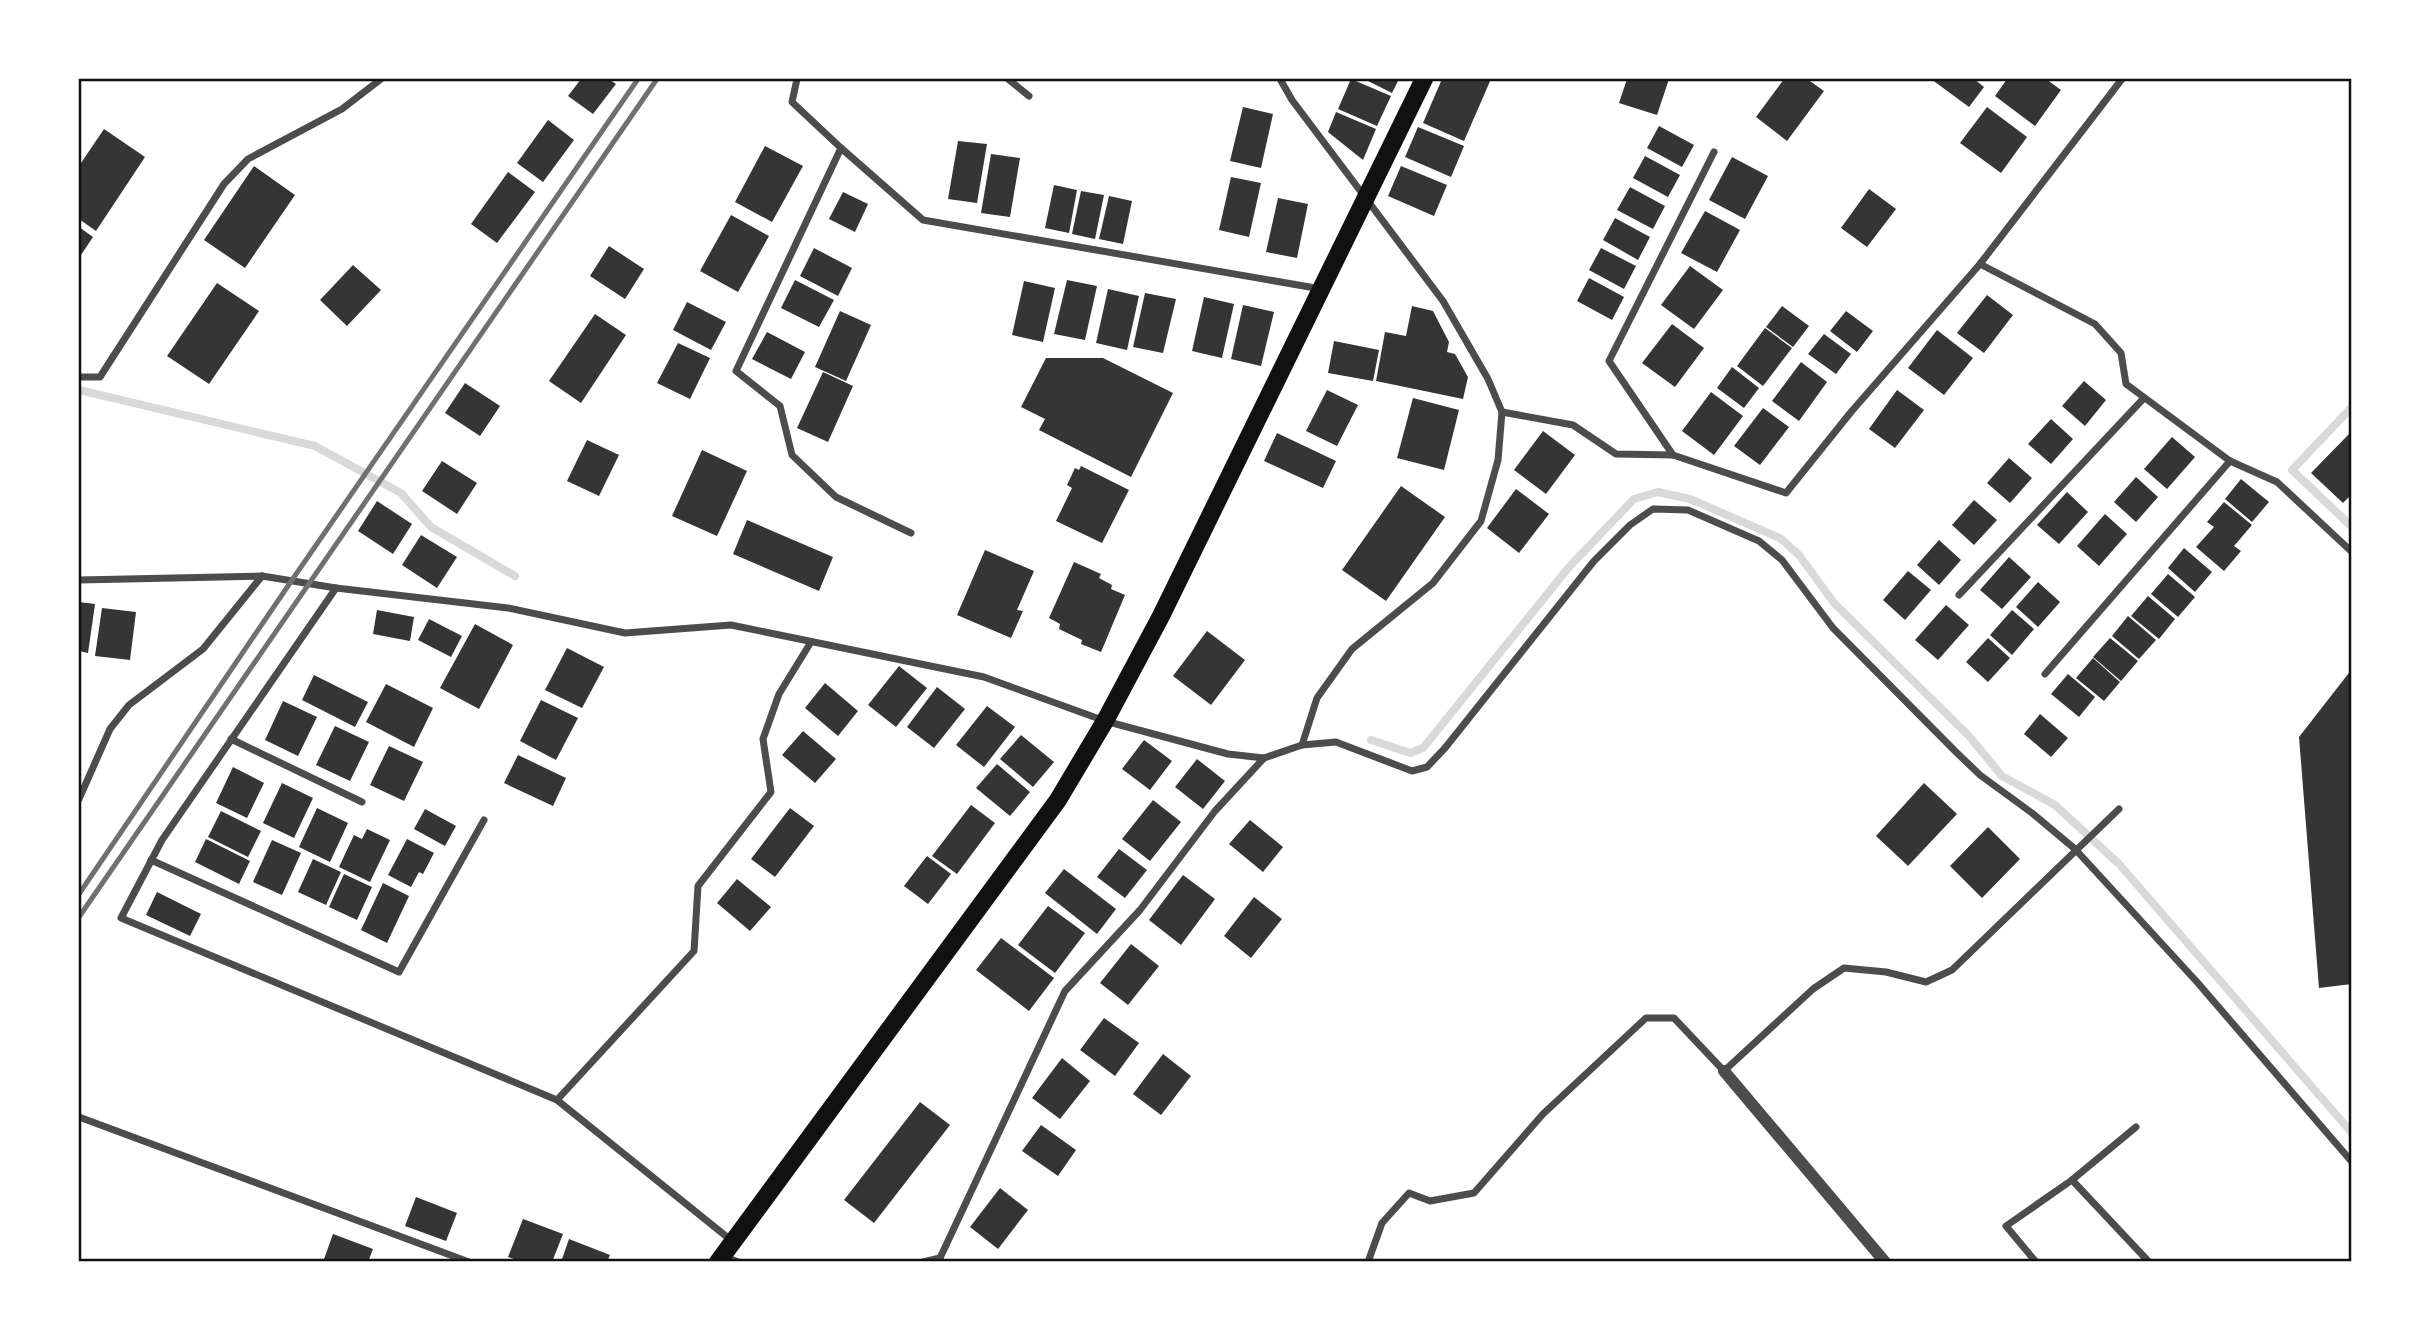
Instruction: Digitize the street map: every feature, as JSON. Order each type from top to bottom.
[{"type":"main road","points":[[728,1256],[1058,800],[1105,721],[1161,617],[1424,79]]},
{"type":"street","points":[[79,377],[100,377],[225,184],[248,159],[342,109],[381,79]]},
{"type":"street","points":[[797,79],[792,102],[923,220],[1322,289]]},
{"type":"street","points":[[1008,79],[1029,96]]},
{"type":"street","points":[[1280,79],[1292,100],[1443,300],[1488,379],[1502,412],[1498,460],[1481,521],[1433,583],[1352,649],[1317,698],[1302,745]]},
{"type":"street","points":[[1502,412],[1573,425],[1616,454],[1673,455],[1786,493],[1851,412],[1980,264],[2122,79]]},
{"type":"street","points":[[841,148],[736,371],[780,407],[792,455],[836,497],[911,533]]},
{"type":"street","points":[[1673,455],[1609,361],[1714,152]]},
{"type":"street","points":[[1980,264],[2095,324],[2121,353],[2126,384],[2230,461],[2277,482],[2352,552]]},
{"type":"street","points":[[1959,595],[2144,398]]},
{"type":"street","points":[[2045,674],[2230,461]]},
{"type":"street","points":[[79,580],[262,576],[336,588],[508,608],[625,633],[730,625],[984,677],[1105,721],[1228,754],[1264,758],[1302,745],[1336,742],[1412,771],[1427,767],[1445,748],[1594,561],[1612,543],[1653,509],[1688,510],[1759,541],[1782,560],[1833,628],[1956,752],[1980,775],[2075,849],[2197,982],[2352,1162]]},
{"type":"street","points":[[79,799],[110,729],[129,705],[203,649],[262,576]]},
{"type":"street","points":[[336,588],[162,839],[121,918],[557,1100],[728,1256]]},
{"type":"street","points":[[557,1100],[694,951],[698,886],[771,792],[763,739],[779,694],[811,642]]},
{"type":"street","points":[[231,739],[362,802]]},
{"type":"street","points":[[923,1262],[942,1260],[1065,991],[1140,910],[1215,811],[1264,758]]},
{"type":"street","points":[[1724,1071],[1813,989],[1844,968],[1886,972],[1926,982],[1952,970],[2119,809]]},
{"type":"street","points":[[151,860],[399,972],[484,820]]},
{"type":"street","points":[[1368,1262],[1382,1223],[1409,1193],[1430,1201],[1474,1193],[1543,1114],[1646,1018],[1674,1018],[1724,1071],[1885,1262]]},
{"type":"street","points":[[79,1117],[469,1262]]},
{"type":"street","points":[[2036,1262],[2006,1226],[2072,1180],[2136,1127]]},
{"type":"street","points":[[2072,1180],[2149,1262]]},
{"type":"building","points":[[581,79],[609,79],[616,84],[593,114],[568,96]]},
{"type":"building","points":[[1351,79],[1391,96],[1377,126],[1338,109]]},
{"type":"building","points":[[1364,79],[1399,79],[1392,93]]},
{"type":"building","points":[[1442,79],[1491,79],[1464,141],[1423,123]]},
{"type":"building","points":[[1627,79],[1669,79],[1657,115],[1619,103]]},
{"type":"building","points":[[1784,79],[1807,79],[1824,91],[1787,141],[1756,117]]},
{"type":"building","points":[[1931,79],[1974,79],[1984,87],[1969,107]]},
{"type":"building","points":[[2007,79],[2046,79],[2061,90],[2035,126],[1995,96]]},
{"type":"building","points":[[1243,107],[1273,114],[1261,168],[1230,161]]},
{"type":"building","points":[[1987,107],[2027,137],[2001,173],[1960,143]]},
{"type":"building","points":[[1336,112],[1376,129],[1363,160],[1328,132]]},
{"type":"building","points":[[548,120],[574,140],[543,182],[517,163]]},
{"type":"building","points":[[1659,126],[1694,145],[1682,167],[1647,148]]},
{"type":"building","points":[[1418,127],[1464,146],[1451,177],[1405,157]]},
{"type":"building","points":[[104,129],[145,157],[96,231],[79,219],[79,166]]},
{"type":"building","points":[[958,141],[987,144],[977,203],[948,199]]},
{"type":"building","points":[[765,146],[803,166],[772,222],[735,202]]},
{"type":"building","points":[[991,154],[1020,158],[1010,217],[981,213]]},
{"type":"building","points":[[1645,156],[1680,175],[1668,197],[1633,178]]},
{"type":"building","points":[[1732,157],[1768,176],[1745,219],[1709,200]]},
{"type":"building","points":[[254,166],[295,195],[245,268],[204,240]]},
{"type":"building","points":[[1401,166],[1447,185],[1434,216],[1388,196]]},
{"type":"building","points":[[508,172],[535,192],[497,243],[471,224]]},
{"type":"building","points":[[1231,177],[1261,183],[1249,237],[1219,230]]},
{"type":"building","points":[[1054,185],[1077,190],[1069,233],[1045,228]]},
{"type":"building","points":[[1630,187],[1665,206],[1653,229],[1617,210]]},
{"type":"building","points":[[1869,189],[1896,209],[1867,247],[1841,228]]},
{"type":"building","points":[[1081,191],[1104,195],[1095,239],[1072,234]]},
{"type":"building","points":[[843,192],[868,204],[855,232],[829,219]]},
{"type":"building","points":[[1109,196],[1132,201],[1123,244],[1099,239]]},
{"type":"building","points":[[1278,198],[1308,204],[1297,258],[1266,252]]},
{"type":"building","points":[[1705,211],[1740,230],[1717,272],[1681,253]]},
{"type":"building","points":[[731,215],[769,236],[738,292],[700,271]]},
{"type":"building","points":[[1615,218],[1650,237],[1638,260],[1603,240]]},
{"type":"building","points":[[79,227],[93,237],[79,258]]},
{"type":"building","points":[[609,246],[644,269],[625,299],[590,276]]},
{"type":"building","points":[[814,248],[852,268],[838,296],[800,276]]},
{"type":"building","points":[[1601,248],[1636,266],[1624,289],[1589,270]]},
{"type":"building","points":[[353,265],[381,290],[347,326],[320,300]]},
{"type":"building","points":[[1690,266],[1723,290],[1694,329],[1661,305]]},
{"type":"building","points":[[1589,278],[1624,297],[1612,320],[1577,301]]},
{"type":"building","points":[[795,280],[834,300],[819,327],[781,308]]},
{"type":"building","points":[[1067,280],[1097,286],[1085,340],[1054,334]]},
{"type":"building","points":[[1024,281],[1055,288],[1043,342],[1012,335]]},
{"type":"building","points":[[217,283],[259,311],[209,384],[167,356]]},
{"type":"building","points":[[1108,289],[1139,296],[1127,350],[1096,343]]},
{"type":"building","points":[[1145,293],[1176,299],[1163,353],[1133,347]]},
{"type":"building","points":[[1987,295],[2013,315],[1984,353],[1957,333]]},
{"type":"building","points":[[1204,297],[1234,304],[1222,358],[1192,351]]},
{"type":"building","points":[[687,302],[726,322],[711,350],[673,330]]},
{"type":"building","points":[[1243,305],[1274,312],[1261,366],[1231,359]]},
{"type":"building","points":[[1412,306],[1433,311],[1449,342],[1447,352],[1455,354],[1468,377],[1463,399],[1376,381],[1385,332],[1406,336]]},
{"type":"building","points":[[1782,306],[1809,326],[1793,347],[1766,327]]},
{"type":"building","points":[[840,311],[871,325],[846,381],[815,367]]},
{"type":"building","points":[[1846,311],[1873,331],[1857,352],[1830,331]]},
{"type":"building","points":[[595,314],[626,335],[581,403],[549,381]]},
{"type":"building","points":[[1672,324],[1704,348],[1675,387],[1642,363]]},
{"type":"building","points":[[1765,328],[1792,348],[1763,386],[1737,366]]},
{"type":"building","points":[[1937,330],[1973,358],[1944,395],[1908,368]]},
{"type":"building","points":[[767,332],[805,352],[791,379],[752,359]]},
{"type":"building","points":[[1824,334],[1851,354],[1836,374],[1808,354]]},
{"type":"building","points":[[1334,341],[1379,350],[1373,381],[1328,373]]},
{"type":"building","points":[[678,343],[710,358],[690,399],[657,383]]},
{"type":"building","points":[[1046,358],[1103,358],[1173,393],[1131,477],[1039,430],[1045,419],[1021,407]]},
{"type":"building","points":[[1801,362],[1827,382],[1799,421],[1772,401]]},
{"type":"building","points":[[1732,367],[1759,388],[1744,408],[1717,388]]},
{"type":"building","points":[[823,372],[853,386],[828,442],[797,428]]},
{"type":"building","points":[[2084,381],[2106,400],[2085,426],[2062,406]]},
{"type":"building","points":[[465,383],[500,406],[480,436],[445,413]]},
{"type":"building","points":[[1327,390],[1358,405],[1337,446],[1306,431]]},
{"type":"building","points":[[1897,390],[1924,410],[1895,448],[1869,429]]},
{"type":"building","points":[[1711,392],[1743,416],[1714,455],[1682,431]]},
{"type":"building","points":[[1413,398],[1459,410],[1444,470],[1397,458]]},
{"type":"building","points":[[1763,408],[1789,427],[1760,465],[1734,446]]},
{"type":"building","points":[[2051,419],[2073,439],[2051,464],[2028,444]]},
{"type":"building","points":[[1543,431],[1575,455],[1546,494],[1514,470]]},
{"type":"building","points":[[1277,433],[1336,461],[1323,488],[1264,461]]},
{"type":"building","points":[[2349,434],[2352,437],[2352,494],[2343,503],[2311,473]]},
{"type":"building","points":[[2172,437],[2195,457],[2167,489],[2144,469]]},
{"type":"building","points":[[587,440],[619,455],[599,496],[567,481]]},
{"type":"building","points":[[702,450],[747,471],[717,536],[672,516]]},
{"type":"building","points":[[2009,458],[2032,478],[2010,503],[1987,483]]},
{"type":"building","points":[[442,461],[477,483],[457,514],[422,491]]},
{"type":"building","points":[[1081,466],[1129,490],[1102,543],[1056,521],[1072,488],[1067,485],[1075,468],[1079,470]]},
{"type":"building","points":[[2136,477],[2158,497],[2136,522],[2114,502]]},
{"type":"building","points":[[2241,479],[2269,502],[2252,522],[2225,499]]},
{"type":"building","points":[[1401,486],[1445,517],[1386,601],[1342,570]]},
{"type":"building","points":[[1516,489],[1549,514],[1519,553],[1487,528]]},
{"type":"building","points":[[2067,492],[2088,512],[2059,544],[2037,525]]},
{"type":"building","points":[[1974,500],[1997,520],[1974,545],[1952,525]]},
{"type":"building","points":[[377,501],[412,524],[393,554],[358,531]]},
{"type":"building","points":[[2224,502],[2252,525],[2234,546],[2241,551],[2224,571],[2196,547],[2214,527],[2207,522]]},
{"type":"building","points":[[2105,514],[2127,534],[2099,566],[2077,546]]},
{"type":"building","points":[[747,520],[833,557],[819,591],[733,554]]},
{"type":"building","points":[[421,535],[457,557],[437,588],[402,565]]},
{"type":"building","points":[[1939,540],[1961,560],[1939,585],[1917,565]]},
{"type":"building","points":[[2184,548],[2212,572],[2195,592],[2168,568]]},
{"type":"building","points":[[985,550],[1034,571],[1017,610],[1023,611],[1011,638],[957,615]]},
{"type":"building","points":[[2009,557],[2031,577],[2002,609],[1980,590]]},
{"type":"building","points":[[1074,562],[1101,574],[1099,578],[1112,585],[1111,589],[1125,595],[1101,652],[1081,644],[1082,640],[1059,629],[1060,624],[1049,618]]},
{"type":"building","points":[[1908,571],[1931,590],[1905,620],[1883,600]]},
{"type":"building","points":[[2168,574],[2195,597],[2178,617],[2151,594]]},
{"type":"building","points":[[2038,582],[2060,602],[2038,627],[2016,607]]},
{"type":"building","points":[[2148,596],[2175,619],[2159,639],[2131,616]]},
{"type":"building","points":[[79,602],[95,604],[88,653],[79,651]]},
{"type":"building","points":[[1946,605],[1969,625],[1938,660],[1915,640]]},
{"type":"building","points":[[102,608],[136,612],[130,660],[95,656]]},
{"type":"building","points":[[377,610],[414,617],[410,641],[373,634]]},
{"type":"building","points":[[2012,610],[2034,629],[2012,655],[1990,635]]},
{"type":"building","points":[[2128,616],[2156,640],[2139,659],[2112,636]]},
{"type":"building","points":[[429,619],[462,636],[451,657],[418,640]]},
{"type":"building","points":[[475,624],[513,645],[479,709],[440,688]]},
{"type":"building","points":[[1207,631],[1245,660],[1211,705],[1173,676]]},
{"type":"building","points":[[1988,638],[2010,658],[1988,682],[1966,662]]},
{"type":"building","points":[[2110,638],[2138,661],[2121,681],[2093,657]]},
{"type":"building","points":[[567,648],[604,667],[582,708],[545,690]]},
{"type":"building","points":[[2093,658],[2120,682],[2104,701],[2076,678]]},
{"type":"building","points":[[899,666],[927,688],[896,727],[868,705]]},
{"type":"building","points":[[2352,669],[2352,984],[2319,988],[2299,737]]},
{"type":"building","points":[[2068,674],[2095,697],[2079,717],[2051,694]]},
{"type":"building","points":[[314,675],[368,702],[355,727],[302,700]]},
{"type":"building","points":[[825,683],[858,711],[838,736],[805,708]]},
{"type":"building","points":[[386,684],[433,708],[414,747],[366,722]]},
{"type":"building","points":[[937,687],[965,709],[934,748],[907,727]]},
{"type":"building","points":[[541,700],[578,718],[556,760],[520,741]]},
{"type":"building","points":[[283,701],[317,717],[298,756],[265,740]]},
{"type":"building","points":[[987,706],[1015,727],[984,767],[956,745]]},
{"type":"building","points":[[2040,714],[2068,738],[2051,757],[2024,734]]},
{"type":"building","points":[[335,726],[369,742],[350,781],[316,765]]},
{"type":"building","points":[[803,731],[836,759],[815,783],[782,755]]},
{"type":"building","points":[[1021,735],[1054,762],[1033,787],[1000,759]]},
{"type":"building","points":[[1144,740],[1172,761],[1150,790],[1122,769]]},
{"type":"building","points":[[389,746],[423,762],[404,801],[370,785]]},
{"type":"building","points":[[518,755],[566,778],[553,806],[504,783]]},
{"type":"building","points":[[1197,759],[1225,781],[1203,809],[1175,787]]},
{"type":"building","points":[[997,764],[1030,792],[1010,816],[976,788]]},
{"type":"building","points":[[233,767],[264,783],[247,818],[216,803]]},
{"type":"building","points":[[282,783],[313,798],[294,838],[263,823]]},
{"type":"building","points":[[1924,783],[1957,814],[1908,866],[1876,836]]},
{"type":"building","points":[[1153,800],[1181,822],[1150,861],[1122,839]]},
{"type":"building","points":[[971,805],[995,823],[957,874],[932,856]]},
{"type":"building","points":[[317,808],[348,823],[330,862],[299,847]]},
{"type":"building","points":[[790,808],[814,826],[775,877],[751,859]]},
{"type":"building","points":[[425,809],[456,826],[445,846],[414,829]]},
{"type":"building","points":[[221,811],[261,831],[248,857],[208,837]]},
{"type":"building","points":[[1250,820],[1283,847],[1263,872],[1229,844]]},
{"type":"building","points":[[1988,827],[2020,859],[1982,898],[1950,866]]},
{"type":"building","points":[[367,829],[390,840],[370,882],[339,867],[354,835],[362,839]]},
{"type":"building","points":[[206,839],[250,861],[239,884],[195,862]]},
{"type":"building","points":[[407,839],[434,853],[423,874],[419,872],[411,887],[388,875]]},
{"type":"building","points":[[272,840],[301,853],[282,895],[253,882]]},
{"type":"building","points":[[1119,849],[1147,870],[1125,898],[1097,877]]},
{"type":"building","points":[[927,856],[951,874],[928,904],[904,886]]},
{"type":"building","points":[[313,859],[341,872],[326,905],[298,892]]},
{"type":"building","points":[[1064,869],[1116,909],[1097,934],[1045,893]]},
{"type":"building","points":[[344,874],[372,887],[357,920],[329,907]]},
{"type":"building","points":[[1183,875],[1215,899],[1181,945],[1149,920]]},
{"type":"building","points":[[737,879],[771,907],[750,931],[717,903]]},
{"type":"building","points":[[383,883],[409,896],[387,943],[361,930]]},
{"type":"building","points":[[157,892],[201,914],[190,936],[146,915]]},
{"type":"building","points":[[1254,897],[1282,919],[1251,958],[1224,936]]},
{"type":"building","points":[[1048,906],[1085,933],[1055,973],[1018,945]]},
{"type":"building","points":[[1001,938],[1054,978],[1029,1011],[976,970]]},
{"type":"building","points":[[1131,944],[1159,966],[1128,1005],[1100,983]]},
{"type":"building","points":[[1104,1018],[1139,1043],[1115,1076],[1080,1050]]},
{"type":"building","points":[[1163,1054],[1191,1076],[1161,1115],[1133,1094]]},
{"type":"building","points":[[1062,1058],[1090,1081],[1060,1119],[1032,1098]]},
{"type":"building","points":[[920,1102],[950,1125],[874,1223],[844,1200]]},
{"type":"building","points":[[1041,1125],[1076,1150],[1058,1176],[1022,1151]]},
{"type":"building","points":[[1000,1188],[1028,1210],[998,1249],[970,1227]]},
{"type":"building","points":[[416,1197],[457,1213],[446,1241],[405,1226]]},
{"type":"building","points":[[523,1219],[563,1234],[552,1262],[523,1262],[508,1257]]},
{"type":"building","points":[[333,1234],[373,1249],[368,1262],[323,1262]]},
{"type":"building","points":[[569,1239],[610,1255],[607,1262],[561,1262]]},
{"type":"waterway","points":[[79,390],[315,446],[401,493],[431,527],[515,576]]},
{"type":"waterway","points":[[2352,407],[2292,470],[2352,527]]},
{"type":"waterway","points":[[1371,740],[1410,753],[1423,748],[1569,567],[1634,499],[1658,492],[1690,499],[1780,538],[1799,555],[1834,603],[1969,736],[2002,776],[2055,805],[2119,864],[2352,1133]]},
{"type":"railway","points":[[79,894],[638,79]]},
{"type":"railway","points":[[79,917],[657,79]]}]
